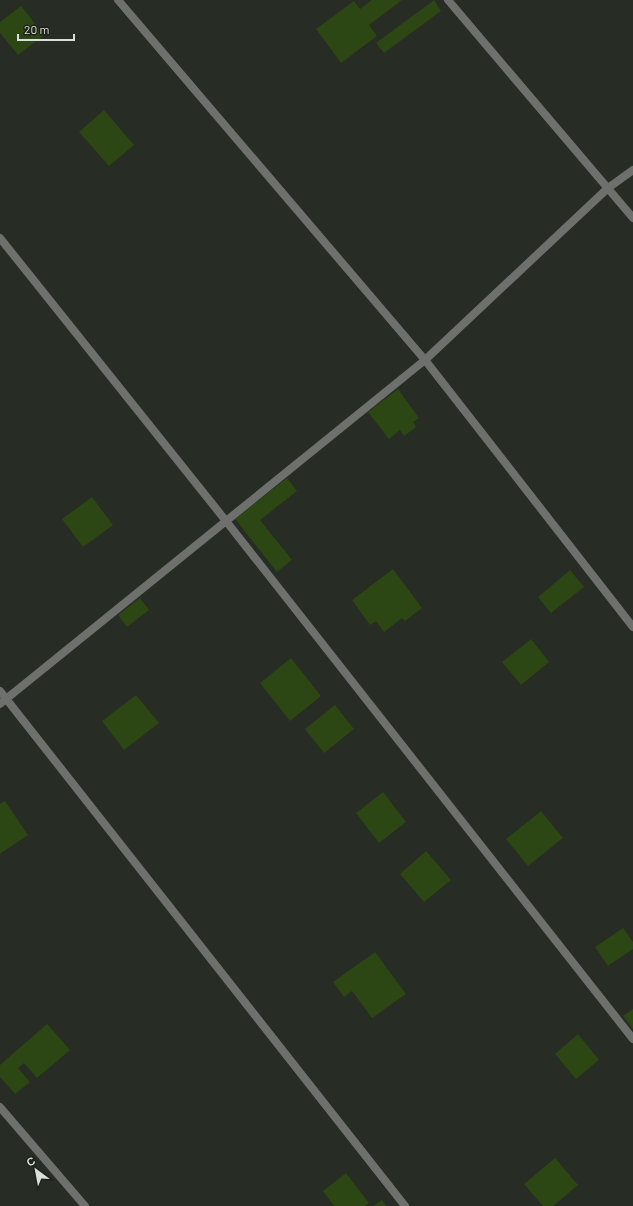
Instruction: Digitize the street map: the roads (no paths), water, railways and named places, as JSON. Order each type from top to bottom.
[{"type":"street","points":[[118,0],[425,360],[633,627]]},
{"type":"street","points":[[448,0],[633,218]]},
{"type":"street","points":[[3,702],[425,360],[608,188],[633,170]]},
{"type":"street","points":[[0,238],[226,521],[633,1039]]},
{"type":"street","points":[[0,691],[3,702],[406,1206]]},
{"type":"street","points":[[0,1107],[85,1206]]}]
